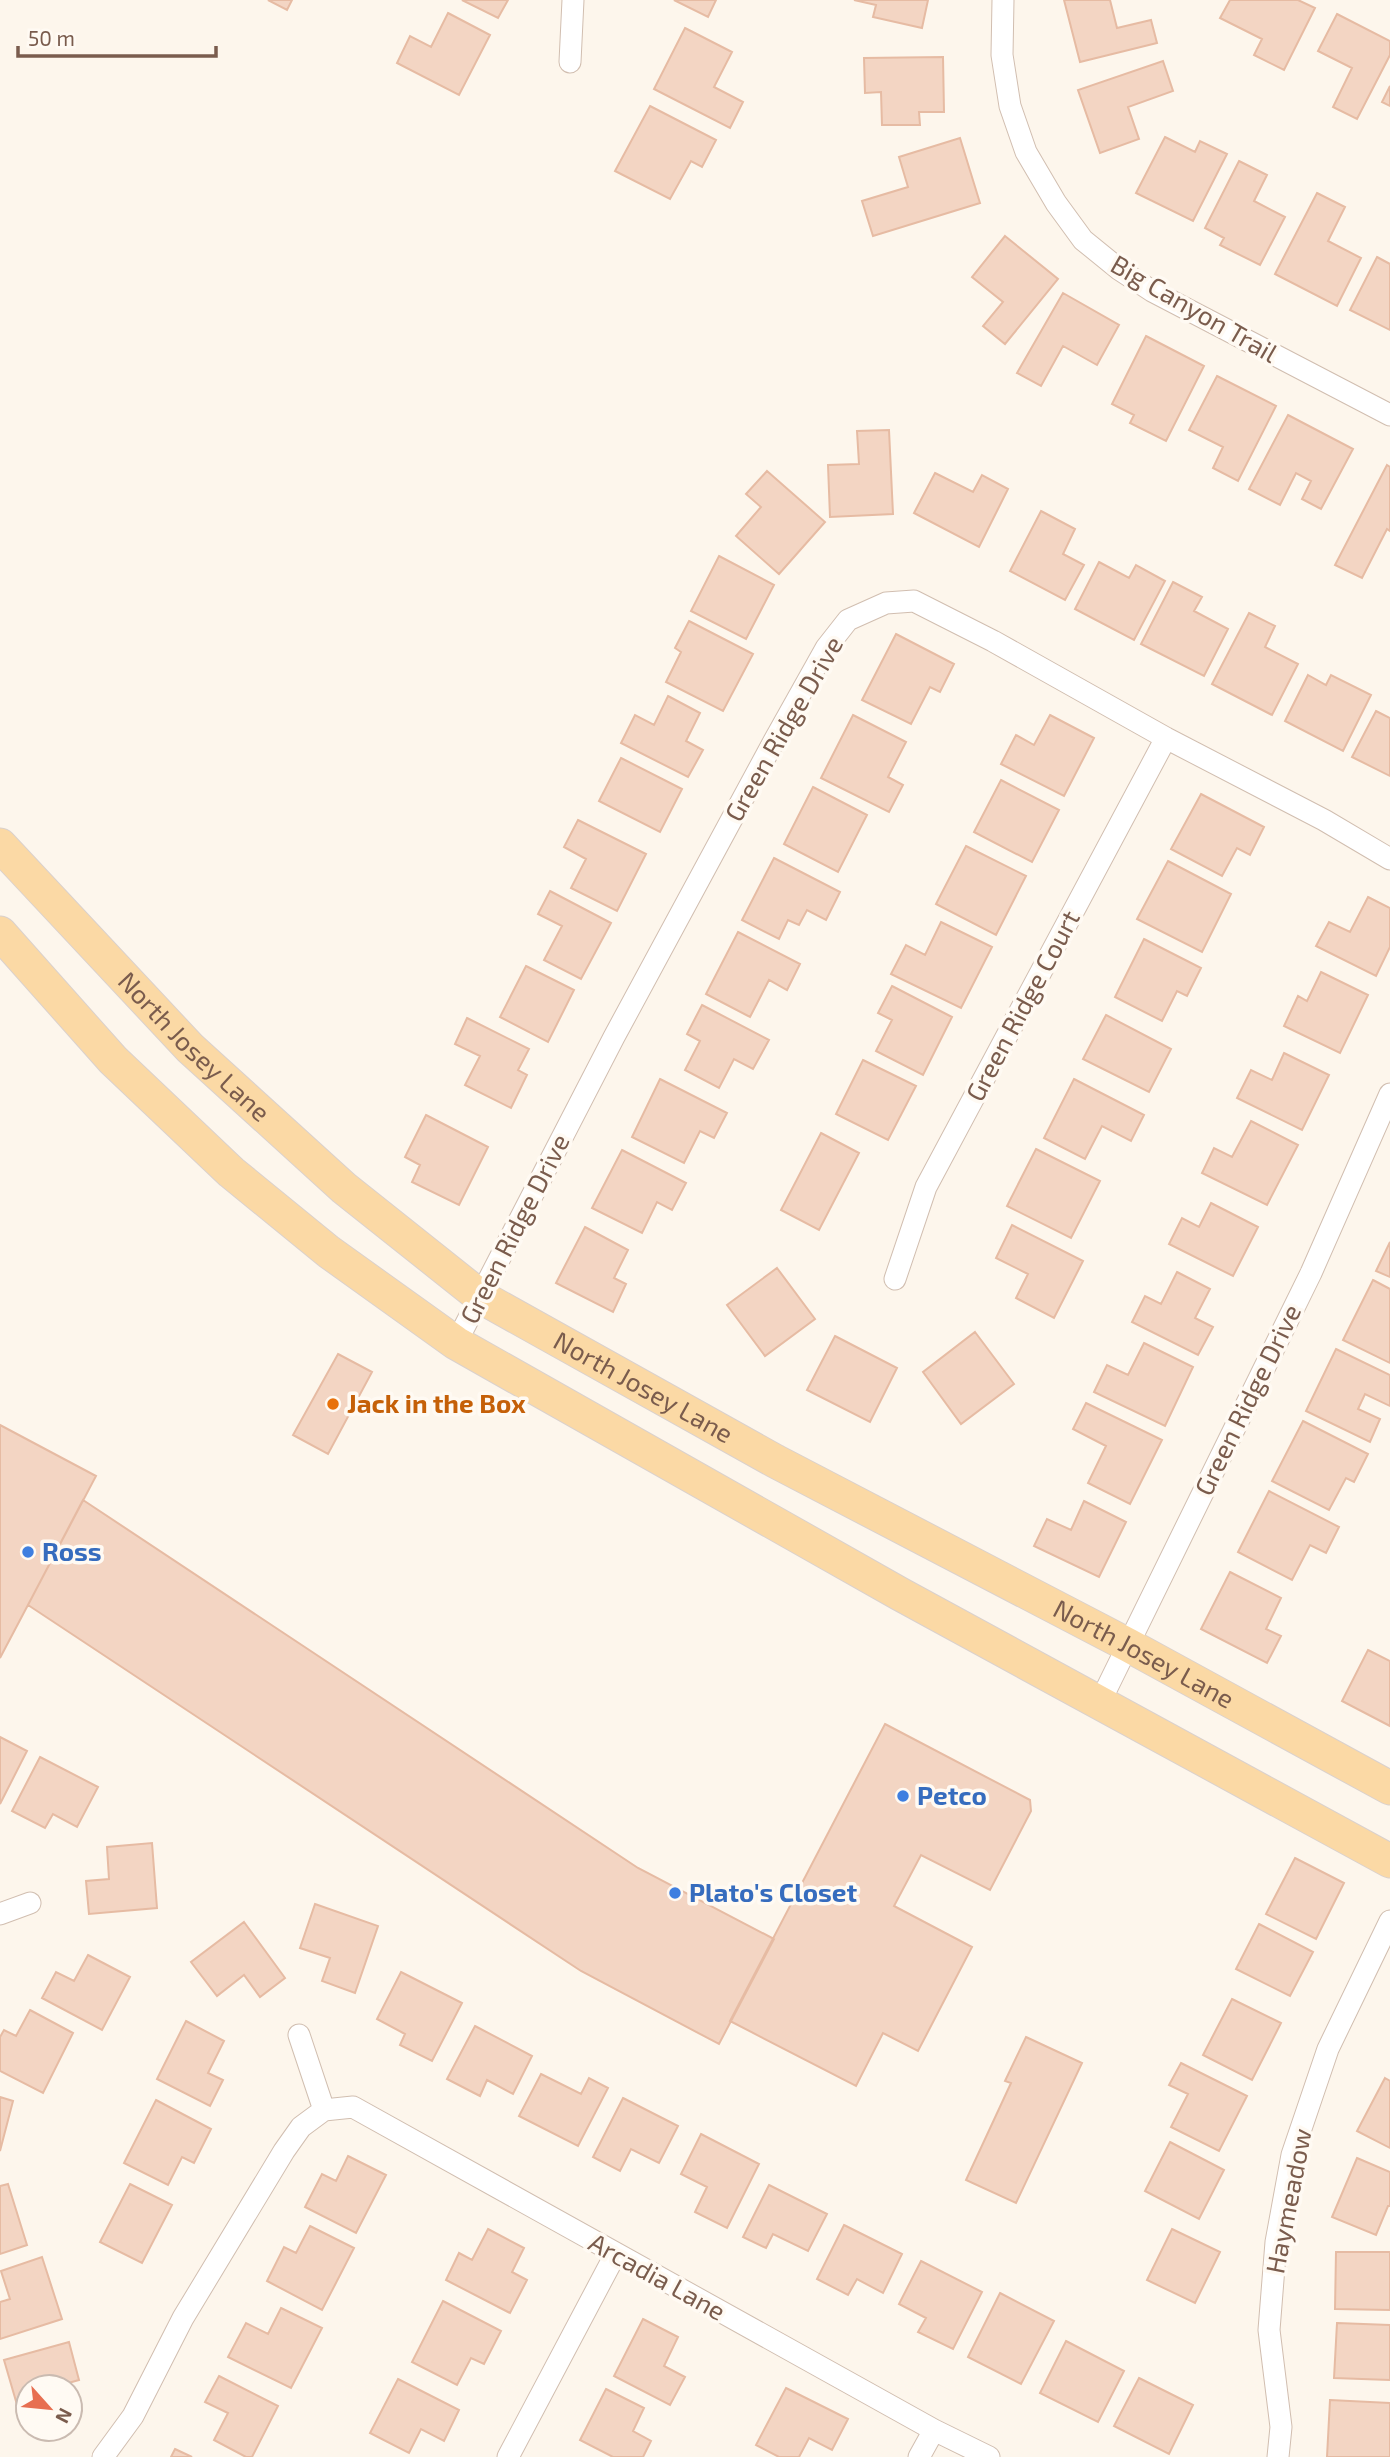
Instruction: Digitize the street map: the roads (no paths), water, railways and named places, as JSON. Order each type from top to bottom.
[{"type":"main road","name":"North Josey Lane","points":[[0,845],[190,1048],[344,1188],[481,1297],[775,1461],[1128,1645],[1390,1788]]},
{"type":"main road","name":"North Josey Lane","points":[[0,933],[113,1060],[231,1172],[329,1252],[456,1343],[911,1600],[1390,1861]]},
{"type":"street","points":[[570,62],[573,0]]},
{"type":"street","name":"Big Canyon Trail","points":[[1003,0],[1002,55],[1010,106],[1026,152],[1056,203],[1083,240],[1120,270],[1152,291],[1390,415]]},
{"type":"street","name":"Green Ridge Drive","points":[[456,1343],[614,1037],[826,648],[848,620],[886,603],[914,601],[993,641],[1166,738],[1324,820],[1390,859]]},
{"type":"street","name":"Green Ridge Court","points":[[895,1279],[926,1187],[1166,738]]},
{"type":"street","name":"Green Ridge Drive","points":[[1100,1702],[1311,1273],[1390,1094]]},
{"type":"street","points":[[0,1914],[30,1903]]},
{"type":"street","name":"Haymeadow","points":[[1278,2457],[1281,2427],[1269,2330],[1276,2242],[1292,2155],[1328,2049],[1390,1921]]},
{"type":"street","points":[[103,2457],[133,2416],[183,2318],[284,2151],[301,2127],[324,2110],[299,2035]]},
{"type":"street","name":"Arcadia Lane","points":[[324,2110],[353,2107],[615,2255],[934,2430],[989,2457]]},
{"type":"street","points":[[508,2457],[615,2255]]},
{"type":"street","points":[[919,2457],[934,2430]]},
{"type":"place","name":"Jack in the Box","points":[[333,1404]]},
{"type":"place","name":"Ross","points":[[28,1552]]},
{"type":"place","name":"Petco","points":[[903,1796]]},
{"type":"place","name":"Plato's Closet","points":[[675,1893]]}]
